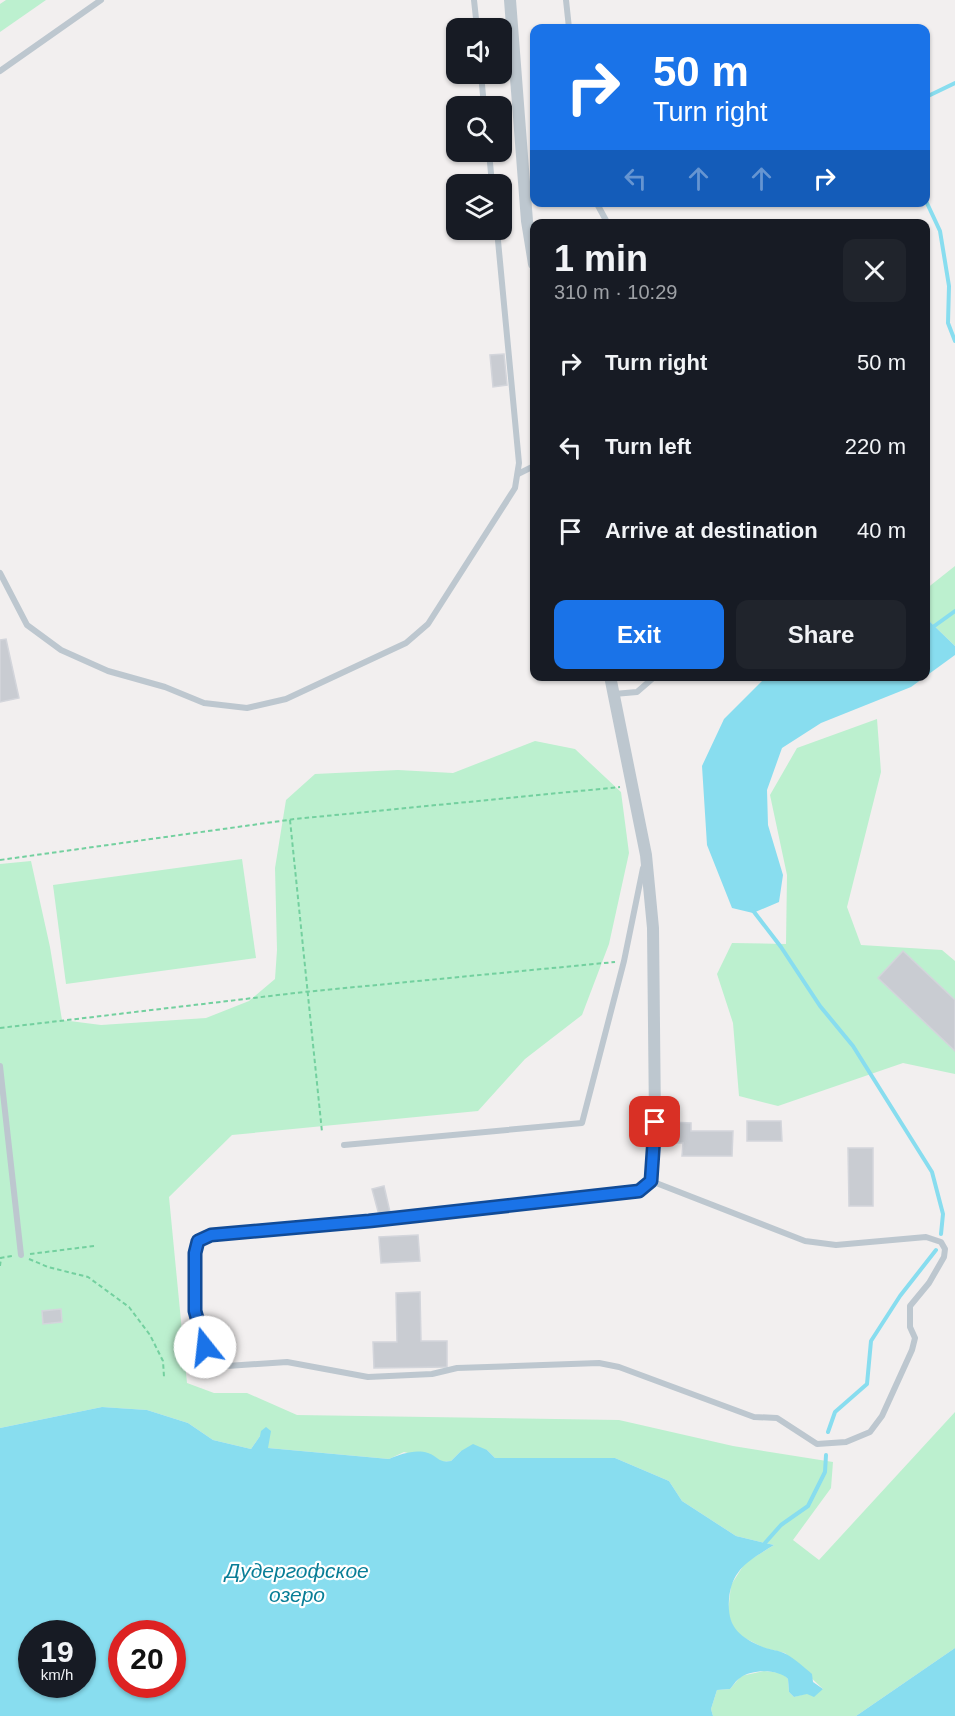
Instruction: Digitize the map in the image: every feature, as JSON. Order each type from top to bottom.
[{"type":"street","points":[[510,0],[530,239]]},
{"type":"street","points":[[611,681],[646,855],[654,928],[655,1122]]},
{"type":"lane","points":[[0,71],[101,0]]},
{"type":"lane","points":[[474,0],[476,18]]},
{"type":"lane","points":[[566,0],[569,24]]},
{"type":"lane","points":[[0,573],[27,625],[61,650],[108,671],[165,687],[204,703],[247,708],[286,699],[406,643],[428,624],[515,488],[519,463],[497,240]]},
{"type":"lane","points":[[518,474],[530,468]]},
{"type":"lane","points":[[614,694],[637,692],[650,681]]},
{"type":"lane","points":[[344,1145],[582,1123],[624,961],[646,855]]},
{"type":"lane","points":[[0,1066],[21,1255]]},
{"type":"lane","points":[[651,1181],[805,1240],[836,1245],[926,1237],[941,1242],[945,1249],[944,1257],[929,1283],[910,1306],[910,1327],[915,1338],[912,1350],[882,1416],[870,1432],[846,1442],[817,1444],[777,1418],[754,1417],[618,1367],[598,1363],[457,1368],[432,1374],[368,1377],[287,1362],[227,1366],[214,1363],[205,1347],[195,1311],[195,1253],[198,1241],[211,1235],[369,1221],[639,1191],[651,1181],[655,1122]]},
{"type":"path","points":[[0,860],[290,820],[632,786]]},
{"type":"path","points":[[290,820],[322,1132]]},
{"type":"path","points":[[0,1028],[309,992],[624,961]]},
{"type":"path","points":[[21,1255],[94,1245]]},
{"type":"path","points":[[21,1255],[48,1267],[88,1276],[129,1307],[150,1335],[163,1361],[164,1377]]},
{"type":"path","points":[[0,1266],[1,1258]]},
{"type":"green space","points":[[6,0],[46,0],[0,32],[0,4]]},
{"type":"green space","points":[[955,566],[955,646],[930,622],[930,586]]},
{"type":"green space","points":[[877,719],[881,772],[847,907],[861,945],[942,950],[955,961],[955,1074],[903,1063],[778,1106],[739,1096],[733,1023],[717,974],[732,943],[786,944],[787,875],[770,795],[797,748]]},
{"type":"green space","points":[[535,741],[575,749],[621,792],[629,853],[609,944],[582,1015],[525,1059],[478,1111],[232,1135],[169,1197],[187,1383],[214,1393],[247,1393],[297,1415],[619,1420],[733,1446],[833,1462],[831,1488],[793,1540],[819,1560],[955,1412],[955,1648],[856,1716],[713,1716],[711,1709],[717,1690],[730,1689],[741,1676],[764,1671],[782,1673],[788,1679],[789,1692],[794,1697],[823,1689],[785,1653],[764,1648],[741,1636],[734,1629],[728,1613],[731,1585],[745,1563],[774,1545],[736,1536],[682,1501],[669,1481],[615,1458],[495,1458],[487,1450],[461,1451],[451,1461],[442,1462],[404,1452],[389,1459],[268,1448],[260,1436],[251,1449],[213,1440],[188,1423],[147,1410],[102,1407],[0,1428],[0,864],[31,861],[50,947],[62,1020],[101,1025],[206,1018],[249,1001],[275,979],[277,950],[275,868],[286,800],[315,774],[398,770],[453,773]]},
{"type":"green space","points":[[242,859],[256,958],[66,984],[53,885]]},
{"type":"water","points":[[930,622],[955,646],[955,655],[930,673]]},
{"type":"water","points":[[762,681],[919,681],[911,687],[821,723],[782,748],[767,790],[768,825],[783,875],[779,902],[753,913],[732,908],[707,845],[702,766],[724,719]]},
{"type":"water","name":"Дудергофское озеро","points":[[102,1407],[147,1410],[188,1423],[213,1440],[251,1449],[261,1431],[266,1427],[271,1431],[268,1448],[389,1459],[418,1452],[428,1453],[443,1461],[451,1461],[473,1444],[487,1450],[495,1458],[615,1458],[669,1481],[682,1501],[736,1536],[774,1545],[738,1572],[729,1599],[730,1617],[741,1635],[763,1647],[789,1656],[812,1674],[813,1682],[823,1689],[814,1697],[807,1694],[794,1697],[789,1692],[788,1679],[784,1676],[772,1672],[751,1673],[739,1679],[730,1689],[717,1690],[711,1709],[713,1716],[0,1716],[0,1428]]},
{"type":"water","points":[[955,1648],[955,1716],[856,1716]]},
{"type":"building","points":[[504,354],[507,385],[493,387],[490,355]]},
{"type":"building","points":[[6,639],[19,698],[0,702],[0,640]]},
{"type":"building","points":[[903,951],[955,1000],[955,1051],[878,978]]},
{"type":"building","points":[[747,1121],[781,1121],[782,1141],[747,1141]]},
{"type":"building","points":[[671,1122],[691,1123],[691,1131],[733,1131],[732,1156],[682,1156],[683,1143],[670,1143]]},
{"type":"building","points":[[848,1148],[873,1148],[873,1206],[849,1206]]},
{"type":"building","points":[[384,1186],[390,1212],[379,1215],[372,1189]]},
{"type":"building","points":[[418,1235],[420,1261],[381,1263],[379,1237]]},
{"type":"building","points":[[420,1292],[421,1341],[447,1341],[447,1367],[374,1368],[373,1342],[397,1342],[396,1293]]},
{"type":"building","points":[[61,1309],[62,1322],[43,1324],[42,1311]]},
{"type":"waterway","points":[[930,95],[955,83]]},
{"type":"waterway","points":[[929,207],[940,231],[949,286],[948,323],[955,341]]},
{"type":"waterway","points":[[930,629],[955,611]]},
{"type":"waterway","points":[[751,908],[781,947],[820,1006],[853,1046],[932,1172],[943,1214],[941,1234]]},
{"type":"waterway","points":[[828,1432],[835,1412],[867,1384],[871,1341],[900,1296],[936,1250]]},
{"type":"waterway","points":[[765,1543],[781,1525],[808,1506],[825,1472],[826,1455]]},
{"type":"route","points":[[205,1347],[195,1311],[195,1253],[198,1241],[211,1235],[369,1221],[639,1191],[651,1181],[655,1122]]}]
